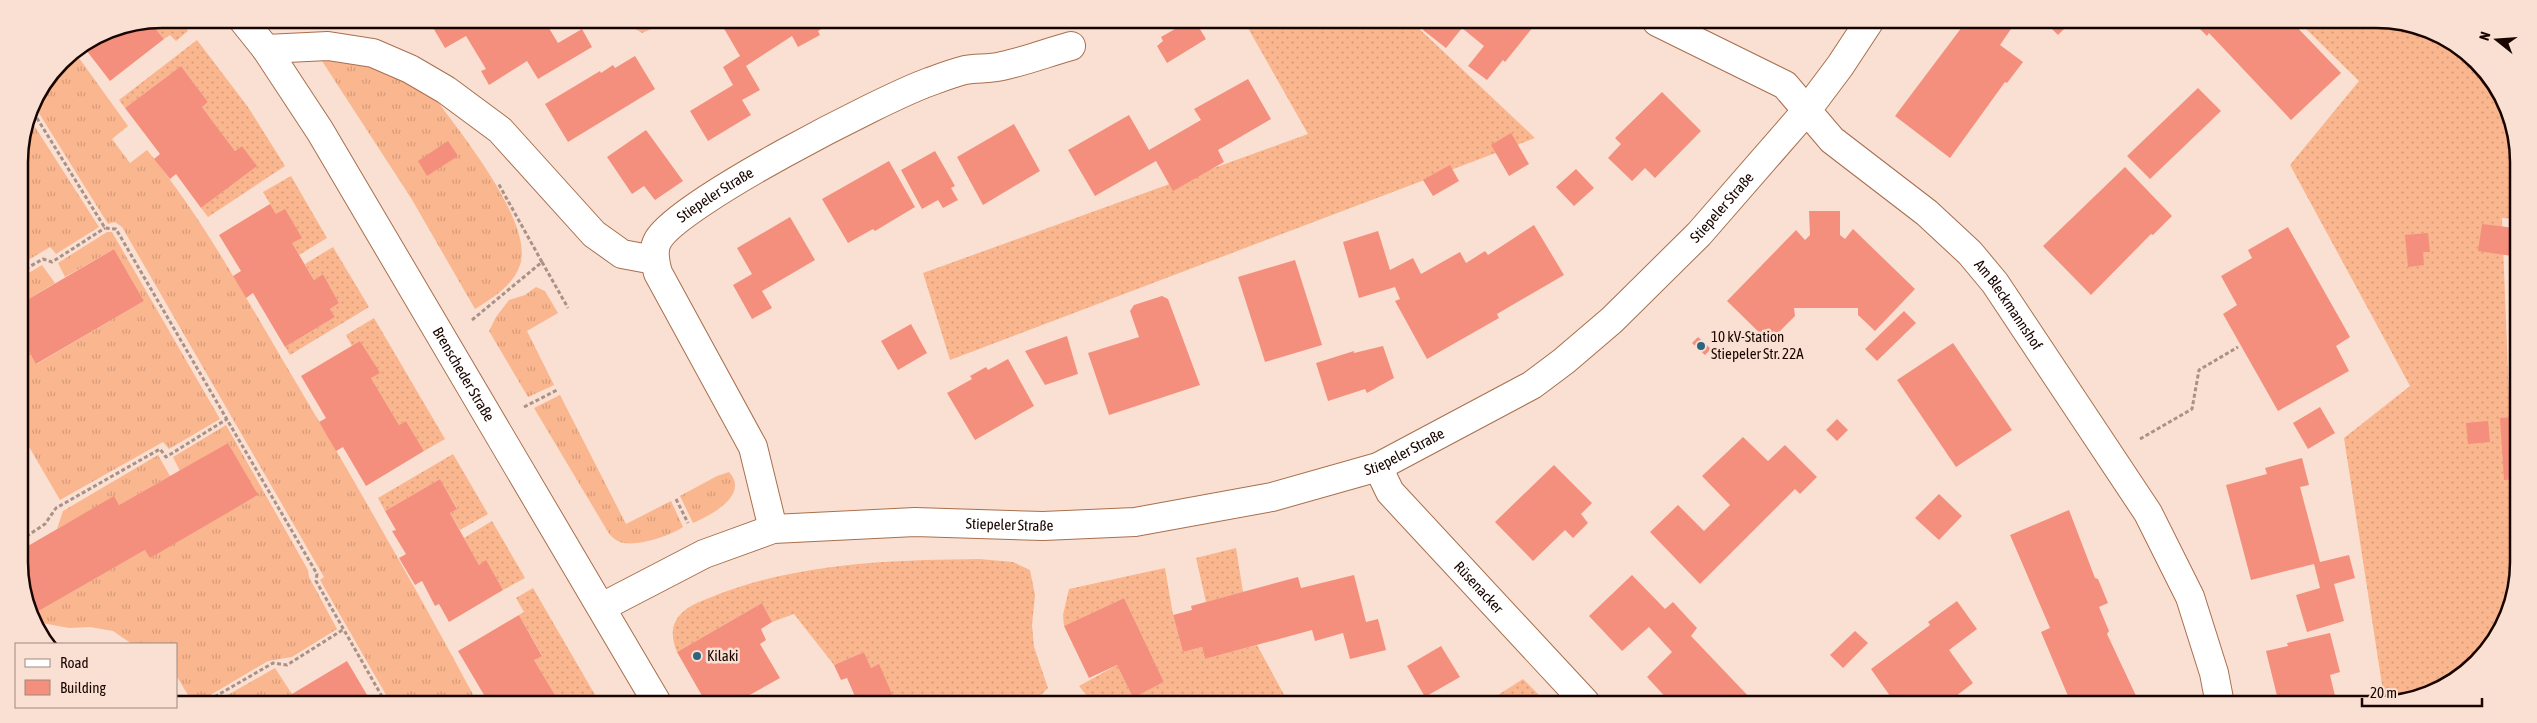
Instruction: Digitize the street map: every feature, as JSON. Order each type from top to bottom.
[{"type":"street","name":"Brenscheder Straße","points":[[249,28],[266,49],[320,131],[654,696]]},
{"type":"street","name":"Am Bleckmannshof","points":[[1669,28],[1785,85],[1832,140],[1926,213],[1970,253],[1994,282],[2148,513],[2190,597],[2214,673],[2218,695]]},
{"type":"street","name":"Stiepeler Straße","points":[[602,606],[704,554],[773,528],[915,522],[1042,526],[1135,522],[1272,497],[1378,467],[1532,385],[1564,361],[1612,320],[1699,234],[1807,110],[1840,66],[1865,28]]},
{"type":"street","points":[[266,49],[328,46],[373,53],[410,69],[446,90],[500,130],[594,234],[622,254],[654,260],[677,307],[753,447],[773,528]]},
{"type":"street","name":"Stiepeler Straße","points":[[654,260],[658,239],[688,211],[769,163],[868,110],[927,82],[963,70],[1001,66],[1071,46]]},
{"type":"street","name":"Rüsenacker","points":[[1378,467],[1390,492],[1579,695]]},
{"type":"path","points":[[36,116],[105,228]]},
{"type":"path","points":[[494,176],[568,308]]},
{"type":"path","points":[[28,267],[43,259],[52,262],[105,228],[116,229],[317,574],[316,581],[382,696]]},
{"type":"path","points":[[445,342],[542,262]]},
{"type":"path","points":[[2111,456],[2192,409],[2199,370],[2238,347]]},
{"type":"path","points":[[28,536],[46,524],[56,508],[160,449],[166,457],[227,419]]},
{"type":"path","points":[[216,696],[273,663],[287,665],[344,629]]},
{"type":"green space","points":[[155,28],[186,28],[188,31],[176,41],[170,35],[164,39]]},
{"type":"green space","points":[[634,28],[654,28],[642,33]]},
{"type":"green space","points":[[1248,28],[1418,28],[1535,138],[950,360],[923,273],[1308,134]]},
{"type":"green space","points":[[2305,28],[2393,29],[2410,32],[2443,45],[2470,67],[2492,94],[2507,135],[2510,161],[2510,219],[2502,218],[2510,423],[2510,562],[2505,596],[2496,621],[2487,636],[2464,662],[2443,678],[2402,693],[2384,695],[2344,438],[2410,386],[2290,165],[2359,81]]},
{"type":"green space","points":[[197,40],[248,107],[285,166],[208,217],[201,208],[256,166],[242,146],[235,151],[202,107],[208,102],[181,66],[125,108],[119,100]]},
{"type":"green space","points":[[78,57],[128,126],[112,139],[130,163],[147,150],[186,202],[222,257],[360,492],[474,696],[387,696],[320,580],[324,577],[122,227],[115,222],[108,224],[38,111],[45,94],[55,80]]},
{"type":"green space","points":[[325,58],[350,61],[379,69],[394,74],[429,92],[472,148],[498,188],[509,210],[518,230],[522,249],[517,272],[495,296],[475,309],[411,198],[322,61]]},
{"type":"green space","points":[[33,124],[99,227],[56,254],[50,247],[28,260],[28,152]]},
{"type":"green space","points":[[291,176],[327,238],[299,255],[292,243],[301,238],[276,214],[263,192]]},
{"type":"green space","points":[[107,232],[112,232],[220,419],[169,449],[163,442],[60,500],[28,445],[28,357],[32,355],[37,364],[144,301],[114,249],[65,277],[58,263]]},
{"type":"green space","points":[[333,247],[369,307],[290,355],[285,347],[335,317],[330,309],[339,303],[323,274],[314,280],[305,264]]},
{"type":"green space","points":[[42,265],[55,283],[28,299],[28,273]]},
{"type":"green space","points":[[536,287],[545,291],[558,313],[527,331],[554,385],[528,397],[489,331],[496,317],[509,300],[525,295]]},
{"type":"green space","points":[[374,318],[445,439],[424,451],[406,421],[399,425],[371,378],[379,373],[360,341],[352,346],[346,335]]},
{"type":"green space","points":[[560,395],[626,524],[671,501],[683,527],[660,538],[640,543],[622,543],[608,532],[534,408]]},
{"type":"green space","points":[[226,425],[308,570],[309,577],[337,629],[292,657],[268,661],[209,696],[189,696],[178,678],[178,643],[131,643],[113,631],[90,627],[69,628],[42,623],[38,612],[145,550],[257,496],[228,443],[180,471],[173,457]]},
{"type":"green space","points":[[453,454],[488,514],[460,530],[450,513],[457,508],[440,479],[385,511],[378,498]]},
{"type":"green space","points":[[158,455],[170,476],[119,505],[114,497],[57,529],[63,511]]},
{"type":"green space","points":[[729,472],[734,480],[735,489],[732,496],[718,509],[693,523],[680,496],[717,476]]},
{"type":"green space","points":[[492,521],[525,578],[503,590],[486,561],[479,565],[464,538]]},
{"type":"green space","points":[[1236,548],[1243,592],[1206,602],[1196,558]]},
{"type":"green space","points":[[979,559],[1013,562],[1030,570],[1035,595],[1032,625],[1034,647],[1048,688],[1040,696],[892,696],[878,665],[871,668],[864,652],[834,665],[794,614],[772,622],[762,603],[677,652],[673,634],[676,620],[688,608],[719,594],[750,584],[814,570],[880,562]]},
{"type":"green space","points":[[1165,568],[1173,615],[1183,652],[1202,647],[1205,659],[1257,645],[1284,695],[1138,696],[1164,682],[1124,598],[1064,626],[1063,615],[1069,589]]},
{"type":"green space","points":[[533,588],[596,696],[555,696],[534,660],[542,655],[519,615],[524,612],[516,598]]},
{"type":"green space","points":[[1117,665],[1132,696],[1087,696],[1079,686]]},
{"type":"green space","points":[[275,668],[292,694],[289,696],[226,696]]},
{"type":"green space","points":[[1523,679],[1539,695],[1497,695]]},
{"type":"building","points":[[155,28],[164,39],[110,81],[86,50],[94,45],[127,32]]},
{"type":"building","points":[[433,28],[549,28],[558,43],[582,29],[592,47],[538,79],[527,61],[489,85],[481,71],[486,69],[466,36],[445,48]]},
{"type":"building","points":[[724,28],[823,28],[818,31],[820,35],[798,47],[792,36],[746,66],[760,90],[742,100],[751,115],[708,141],[690,111],[733,85],[723,67],[740,56]]},
{"type":"building","points":[[1177,28],[1199,28],[1206,39],[1167,63],[1157,46],[1163,41],[1161,37]]},
{"type":"building","points":[[1425,28],[1462,28],[1446,48],[1423,30]]},
{"type":"building","points":[[1462,28],[1532,28],[1505,62],[1503,60],[1487,80],[1468,66],[1484,46]]},
{"type":"building","points":[[1961,28],[2012,28],[2000,45],[2023,62],[2007,83],[2005,82],[1950,158],[1895,116]]},
{"type":"building","points":[[2051,28],[2065,28],[2058,35]]},
{"type":"building","points":[[2199,28],[2298,28],[2341,73],[2291,120],[2209,33],[2207,36]]},
{"type":"building","points":[[635,56],[655,89],[568,142],[545,104],[600,71],[601,73],[613,65],[615,68]]},
{"type":"building","points":[[181,66],[208,102],[202,107],[235,151],[242,146],[257,166],[201,208],[176,174],[170,179],[154,159],[160,154],[125,108]]},
{"type":"building","points":[[1248,79],[1271,119],[1218,150],[1224,162],[1173,191],[1156,161],[1095,196],[1068,150],[1129,115],[1149,150],[1201,120],[1194,109]]},
{"type":"building","points":[[2198,88],[2221,111],[2150,179],[2127,156]]},
{"type":"building","points":[[1662,92],[1701,131],[1655,178],[1645,168],[1632,181],[1608,158],[1621,144],[1615,138]]},
{"type":"building","points":[[1014,124],[1040,171],[983,205],[957,157]]},
{"type":"building","points":[[646,130],[683,181],[655,200],[644,186],[632,194],[607,157]]},
{"type":"building","points":[[1511,133],[1529,164],[1509,176],[1491,145]]},
{"type":"building","points":[[448,141],[458,156],[427,176],[418,161]]},
{"type":"building","points":[[935,151],[955,186],[951,188],[958,200],[943,208],[938,200],[922,209],[901,170]]},
{"type":"building","points":[[889,161],[915,207],[875,231],[873,229],[848,243],[822,199]]},
{"type":"building","points":[[1450,165],[1459,181],[1433,196],[1423,180]]},
{"type":"building","points":[[2125,167],[2172,216],[2153,235],[2151,234],[2091,295],[2043,246]]},
{"type":"building","points":[[1576,169],[1594,188],[1574,206],[1556,187]]},
{"type":"building","points":[[270,204],[276,214],[285,209],[302,238],[292,243],[314,280],[323,274],[339,303],[330,309],[335,317],[285,347],[253,293],[246,298],[233,276],[241,271],[219,235]]},
{"type":"building","points":[[1809,211],[1840,211],[1840,235],[1845,239],[1853,229],[1915,289],[1875,331],[1858,315],[1858,308],[1794,308],[1795,316],[1769,342],[1727,301],[1796,230],[1805,240],[1810,235]]},
{"type":"building","points":[[790,217],[815,260],[762,291],[772,308],[752,319],[733,285],[752,274],[737,248]]},
{"type":"building","points":[[2482,224],[2510,227],[2510,256],[2478,251]]},
{"type":"building","points":[[1534,225],[1564,275],[1497,314],[1499,318],[1427,359],[1395,301],[1400,299],[1395,287],[1359,298],[1343,242],[1378,231],[1390,270],[1413,258],[1421,274],[1460,252],[1466,263],[1485,251],[1488,255]]},
{"type":"building","points":[[2288,227],[2350,337],[2336,346],[2349,371],[2278,411],[2223,314],[2237,305],[2221,276],[2252,258],[2248,250]]},
{"type":"building","points":[[2428,233],[2430,252],[2423,252],[2424,265],[2408,267],[2405,235]]},
{"type":"building","points":[[114,249],[144,301],[36,364],[28,350],[28,299]]},
{"type":"building","points":[[1295,260],[1322,345],[1265,362],[1238,277]]},
{"type":"building","points":[[1162,296],[1168,299],[1200,385],[1109,415],[1088,353],[1139,337],[1130,311],[1134,305]]},
{"type":"building","points":[[1904,311],[1916,323],[1877,361],[1865,349]]},
{"type":"building","points":[[911,324],[927,353],[898,370],[881,341]]},
{"type":"building","points":[[1067,336],[1078,374],[1045,385],[1025,351]]},
{"type":"building","name":"10 kV-Station Stiepeler Str. 22A","points":[[1698,337],[1711,349],[1705,355],[1692,343]]},
{"type":"building","points":[[360,341],[380,373],[371,378],[399,425],[406,421],[424,451],[366,486],[343,447],[336,451],[319,422],[326,418],[301,376]]},
{"type":"building","points":[[1953,343],[2012,430],[1956,467],[1897,380]]},
{"type":"building","points":[[1383,346],[1394,378],[1367,393],[1365,389],[1328,401],[1316,363],[1354,351],[1354,353]]},
{"type":"building","points":[[1008,359],[1034,406],[975,440],[947,393],[972,379],[970,376],[986,367],[988,370]]},
{"type":"building","points":[[2320,407],[2335,433],[2308,449],[2293,423]]},
{"type":"building","points":[[2510,417],[2510,479],[2504,480],[2500,418]]},
{"type":"building","points":[[1837,419],[1848,430],[1837,441],[1826,430]]},
{"type":"building","points":[[2488,421],[2490,442],[2468,444],[2466,423]]},
{"type":"building","points":[[1743,437],[1768,461],[1785,445],[1817,477],[1800,494],[1795,489],[1700,584],[1650,532],[1678,505],[1704,531],[1730,505],[1702,476]]},
{"type":"building","points":[[228,443],[258,495],[150,558],[145,550],[38,612],[30,588],[28,546],[114,496],[119,505]]},
{"type":"building","points":[[2302,458],[2309,485],[2300,487],[2320,562],[2349,555],[2355,578],[2334,584],[2344,621],[2307,632],[2296,595],[2320,588],[2314,564],[2251,580],[2226,485],[2267,474],[2265,468]]},
{"type":"building","points":[[1554,465],[1592,503],[1581,514],[1588,523],[1573,538],[1565,530],[1533,561],[1495,522]]},
{"type":"building","points":[[440,479],[457,509],[450,513],[479,565],[486,560],[503,590],[449,622],[439,604],[435,606],[422,581],[415,585],[399,558],[406,554],[392,531],[396,530],[385,511]]},
{"type":"building","points":[[1939,494],[1962,516],[1939,540],[1915,518]]},
{"type":"building","points":[[2069,510],[2095,578],[2098,579],[2108,603],[2099,607],[2109,631],[2107,634],[2136,695],[2068,695],[2041,632],[2050,628],[2010,535]]},
{"type":"building","points":[[1354,575],[1366,622],[1378,619],[1386,650],[1350,659],[1343,633],[1315,641],[1312,630],[1205,659],[1202,647],[1183,652],[1173,615],[1192,610],[1191,606],[1298,577],[1301,588]]},
{"type":"building","points":[[1632,575],[1665,609],[1673,602],[1697,628],[1691,636],[1748,695],[1664,695],[1647,677],[1672,652],[1649,627],[1622,651],[1589,616]]},
{"type":"building","points":[[1124,598],[1164,682],[1138,696],[1132,696],[1117,665],[1089,678],[1064,626]]},
{"type":"building","points":[[1957,601],[1977,629],[1949,650],[1973,683],[1957,695],[1890,695],[1871,669],[1930,625],[1928,622]]},
{"type":"building","points":[[762,603],[772,622],[761,629],[766,640],[760,644],[780,678],[748,696],[702,696],[677,652]]},
{"type":"building","points":[[519,615],[542,656],[534,660],[555,696],[485,696],[458,651]]},
{"type":"building","points":[[1855,631],[1868,643],[1843,668],[1830,655]]},
{"type":"building","points":[[2330,633],[2340,672],[2330,675],[2335,695],[2277,695],[2266,651],[2288,646],[2287,643]]},
{"type":"building","points":[[1441,646],[1460,677],[1428,695],[1424,695],[1407,666]]},
{"type":"building","points":[[864,652],[871,668],[879,664],[893,696],[855,696],[847,678],[841,680],[834,665]]},
{"type":"building","points":[[347,661],[368,696],[289,696]]},
{"type":"place","name":"10 kV-Station Stiepeler Str. 22A","points":[[1701,346]]},
{"type":"place","name":"Kilaki","points":[[697,656]]}]
